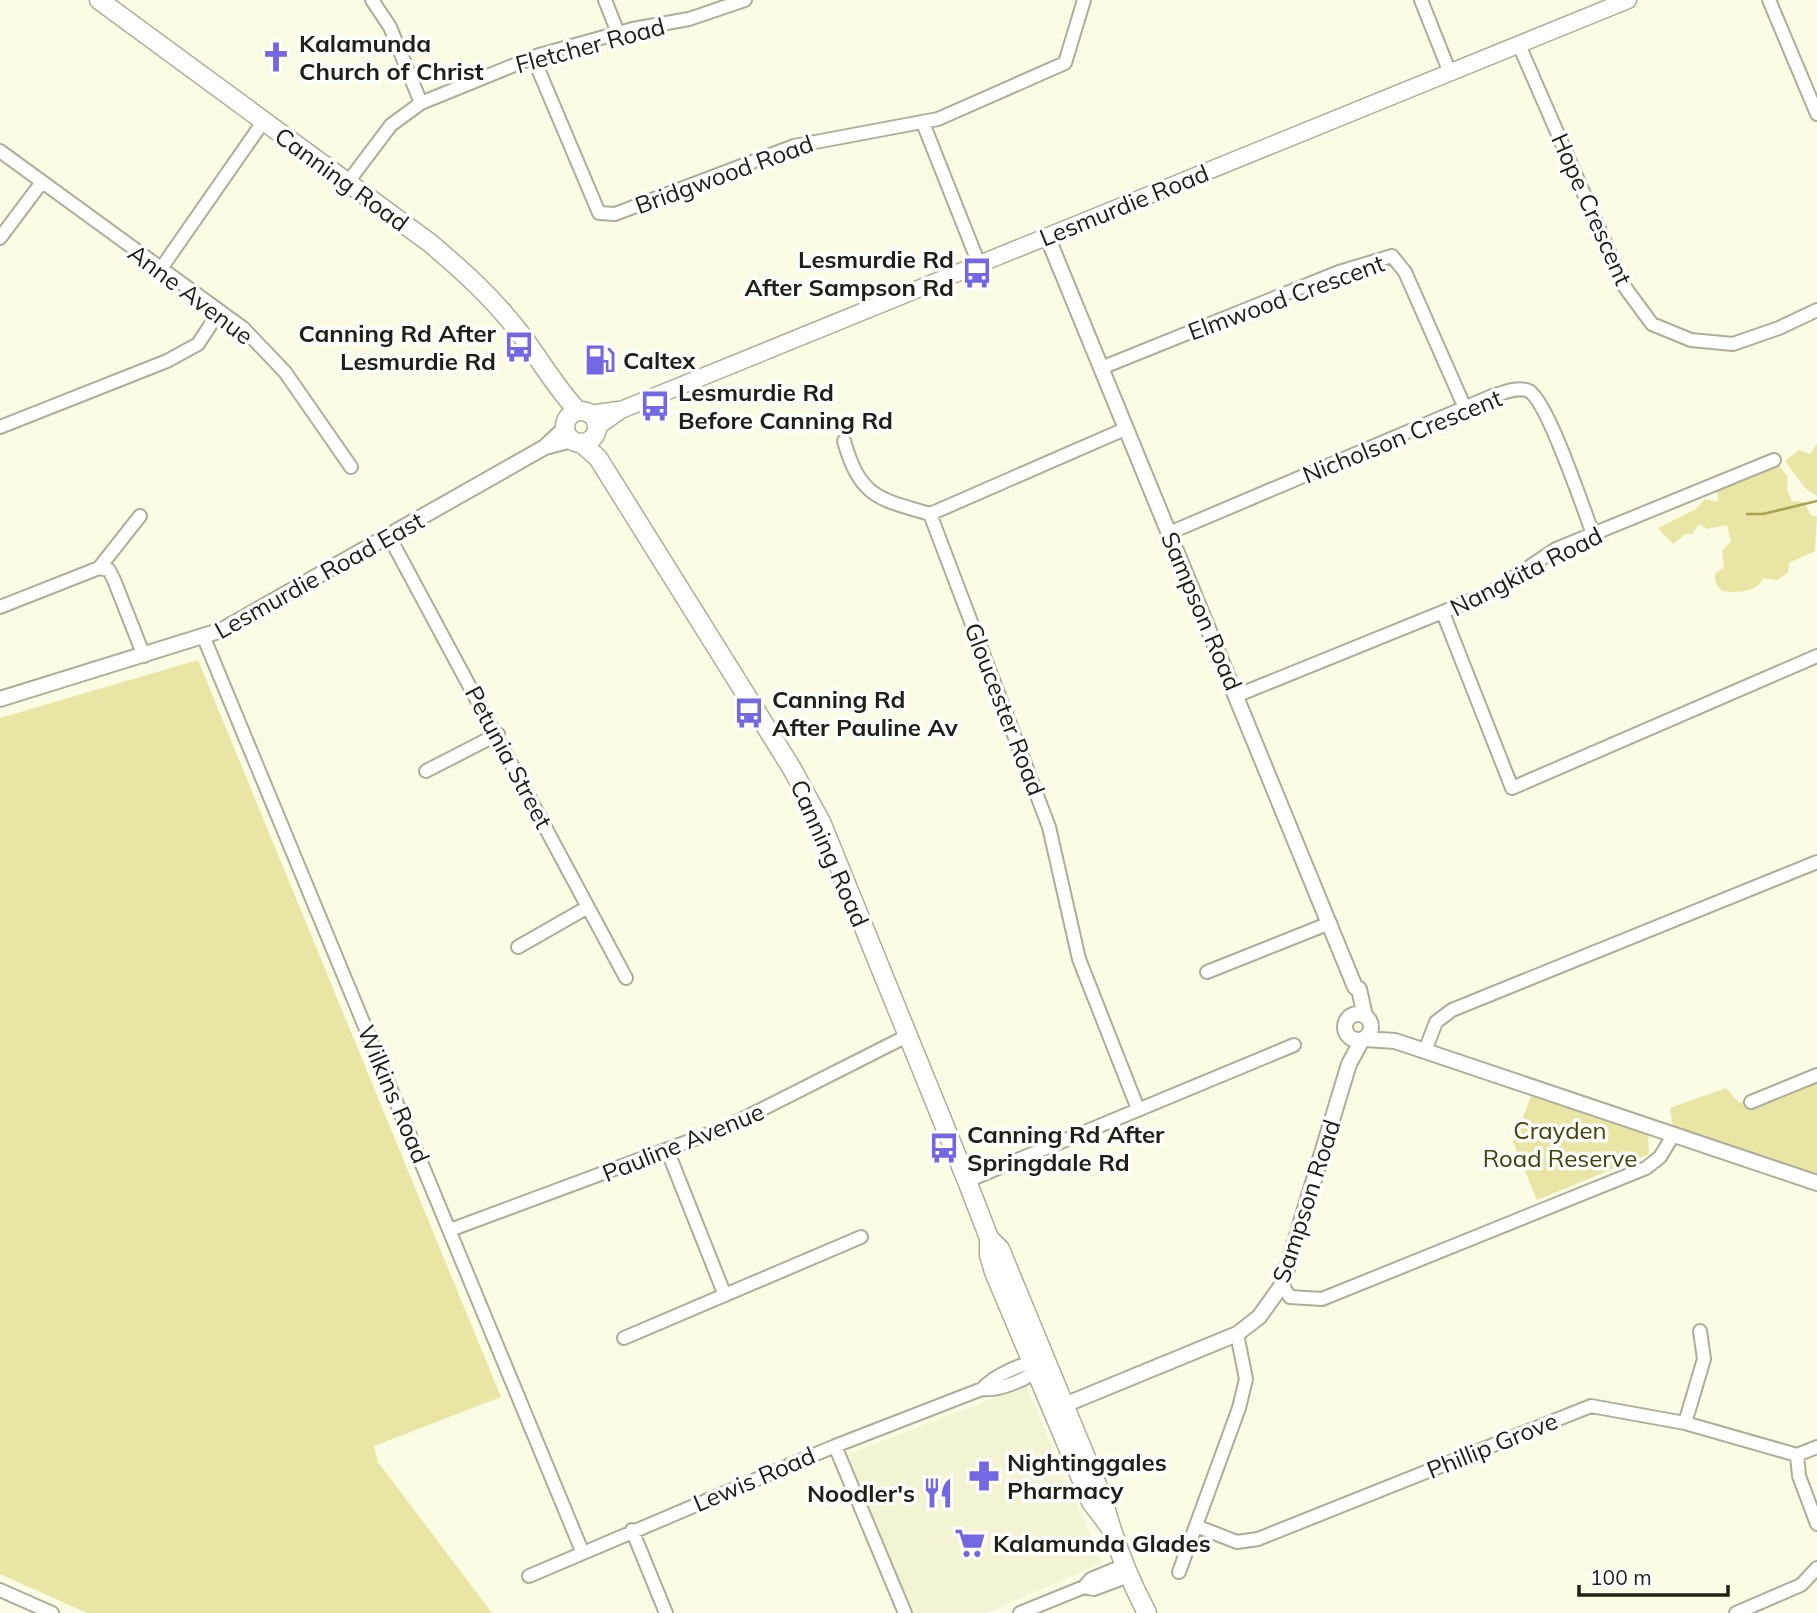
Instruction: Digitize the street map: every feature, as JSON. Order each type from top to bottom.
[{"type":"main road","name":"Canning Road","points":[[99,0],[430,243],[479,285],[522,336],[556,388],[801,785],[821,822],[989,1238],[1000,1249],[1037,1366],[1103,1499],[1110,1527],[1147,1613]]},
{"type":"main road","name":"Lesmurdie Road","points":[[580,428],[1628,0]]},
{"type":"street","points":[[372,0],[390,27],[421,103]]},
{"type":"street","points":[[605,0],[618,33]]},
{"type":"street","name":"Fletcher Road","points":[[348,182],[391,125],[421,103],[533,57],[618,33],[689,19],[745,0]]},
{"type":"street","name":"Bridgwood Road","points":[[533,57],[598,212],[615,214],[794,146],[842,135],[923,123],[1065,63],[1084,0]]},
{"type":"street","points":[[1420,0],[1450,72]]},
{"type":"street","points":[[1769,0],[1817,114]]},
{"type":"street","name":"Hope Crescent","points":[[1519,45],[1623,286],[1652,324],[1691,340],[1733,344],[1779,328],[1817,310]]},
{"type":"street","points":[[160,270],[263,122]]},
{"type":"street","points":[[923,123],[979,264]]},
{"type":"street","name":"Anne Avenue","points":[[0,151],[243,328],[285,372],[351,467]]},
{"type":"street","points":[[0,238],[42,182]]},
{"type":"street","name":"Sampson Road","points":[[1047,236],[1125,429],[1238,695],[1355,987],[1359,989],[1362,1019]]},
{"type":"street","name":"Elmwood Crescent","points":[[1101,368],[1339,272],[1392,256],[1405,272],[1465,408]]},
{"type":"street","points":[[0,427],[167,361],[198,344],[219,312]]},
{"type":"street","name":"Nicholson Crescent","points":[[1169,533],[1465,408],[1520,389],[1531,392],[1545,411],[1593,534]]},
{"type":"street","name":"Lesmurdie Road East","points":[[0,699],[204,638],[390,538],[580,428]]},
{"type":"street","points":[[844,441],[864,486],[883,500],[930,514],[1125,429]]},
{"type":"street","name":"Nangkita Road","points":[[1238,695],[1443,614],[1492,592],[1556,549],[1774,460]]},
{"type":"street","name":"Gloucester Road","points":[[930,514],[1049,827],[1079,959],[1138,1110]]},
{"type":"street","points":[[0,607],[99,568],[140,516]]},
{"type":"street","name":"Petunia Street","points":[[390,538],[498,734],[626,978]]},
{"type":"street","points":[[99,568],[109,570],[144,656]]},
{"type":"street","points":[[1443,614],[1512,788],[1817,656]]},
{"type":"street","name":"Wilkins Road","points":[[204,638],[582,1551]]},
{"type":"street","points":[[425,771],[498,734]]},
{"type":"street","points":[[1425,1051],[1436,1022],[1452,1010],[1817,862]]},
{"type":"street","points":[[518,947],[588,907]]},
{"type":"street","points":[[1207,972],[1330,923]]},
{"type":"street","points":[[1362,1019],[1395,1041]]},
{"type":"street","points":[[1358,1038],[1371,1031],[1362,1019]]},
{"type":"street","points":[[1362,1019],[1345,1027],[1358,1038],[1395,1041],[1817,1184]]},
{"type":"street","name":"Pauline Avenue","points":[[450,1230],[668,1152],[727,1128],[907,1036]]},
{"type":"street","name":"Sampson Road","points":[[1059,1407],[1237,1335],[1259,1317],[1282,1285],[1358,1038]]},
{"type":"street","points":[[967,1181],[1294,1045]]},
{"type":"street","points":[[1751,1102],[1817,1075]]},
{"type":"street","points":[[1282,1285],[1290,1297],[1321,1299],[1646,1168],[1660,1157],[1674,1134]]},
{"type":"street","points":[[668,1152],[724,1293]]},
{"type":"street","points":[[624,1338],[724,1293],[861,1237]]},
{"type":"street","points":[[1685,1423],[1704,1359],[1700,1331]]},
{"type":"street","points":[[1179,1572],[1239,1408],[1246,1379],[1237,1335]]},
{"type":"street","name":"Lewis Road","points":[[529,1576],[582,1551],[835,1446],[982,1389],[992,1390],[1037,1366]]},
{"type":"street","name":"Phillip Grove","points":[[1196,1526],[1237,1542],[1258,1539],[1591,1406],[1685,1423],[1797,1455]]},
{"type":"street","points":[[835,1446],[905,1613]]},
{"type":"street","points":[[1817,1447],[1797,1455],[1799,1476],[1817,1524]]},
{"type":"street","points":[[632,1530],[666,1613]]},
{"type":"street","points":[[1736,1613],[1801,1585],[1817,1568]]},
{"type":"street","points":[[1020,1613],[1084,1587],[1091,1579],[1127,1570]]},
{"type":"street","points":[[0,1590],[52,1613]]},
{"type":"shaded area","points":[[1026,1386],[1102,1563],[986,1613],[910,1613],[846,1455]]},
{"type":"green space","points":[[1817,444],[1817,496],[1805,488],[1785,461],[1799,450],[1810,454]]},
{"type":"green space","points":[[1774,460],[1788,477],[1787,490],[1792,501],[1804,502],[1811,515],[1817,517],[1815,551],[1789,563],[1788,572],[1778,580],[1763,578],[1751,589],[1739,592],[1722,591],[1715,578],[1716,572],[1724,568],[1722,551],[1731,541],[1727,525],[1707,529],[1699,524],[1692,534],[1685,534],[1673,544],[1658,528],[1696,509],[1705,499],[1718,502],[1717,484]]},
{"type":"green space","points":[[198,660],[501,1397],[374,1446],[378,1462],[492,1613],[87,1613],[0,1574],[0,718]]},
{"type":"green space","points":[[1817,1075],[1817,1183],[1674,1134],[1670,1108],[1726,1088],[1739,1103]]},
{"type":"green space","name":"Crayden Road Reserve","points":[[1534,1089],[1648,1126],[1649,1154],[1537,1200],[1513,1142]]},
{"type":"waterway","points":[[1747,514],[1763,514],[1817,501]]},
{"type":"place","name":"Kalamunda Church of Christ","points":[[276,57]]},
{"type":"place","name":"Lesmurdie Rd After Sampson Rd","points":[[977,273]]},
{"type":"place","name":"Canning Rd After Lesmurdie Rd","points":[[519,347]]},
{"type":"place","name":"Caltex","points":[[600,360]]},
{"type":"place","name":"Lesmurdie Rd Before Canning Rd","points":[[655,406]]},
{"type":"place","name":"Canning Rd After Pauline Av","points":[[749,713]]},
{"type":"place","name":"Canning Rd After Springdale Rd","points":[[944,1148]]},
{"type":"place","name":"Nightinggales Pharmacy","points":[[984,1476]]},
{"type":"place","name":"Noodler's","points":[[938,1493]]},
{"type":"place","name":"Kalamunda Glades","points":[[970,1543]]}]
